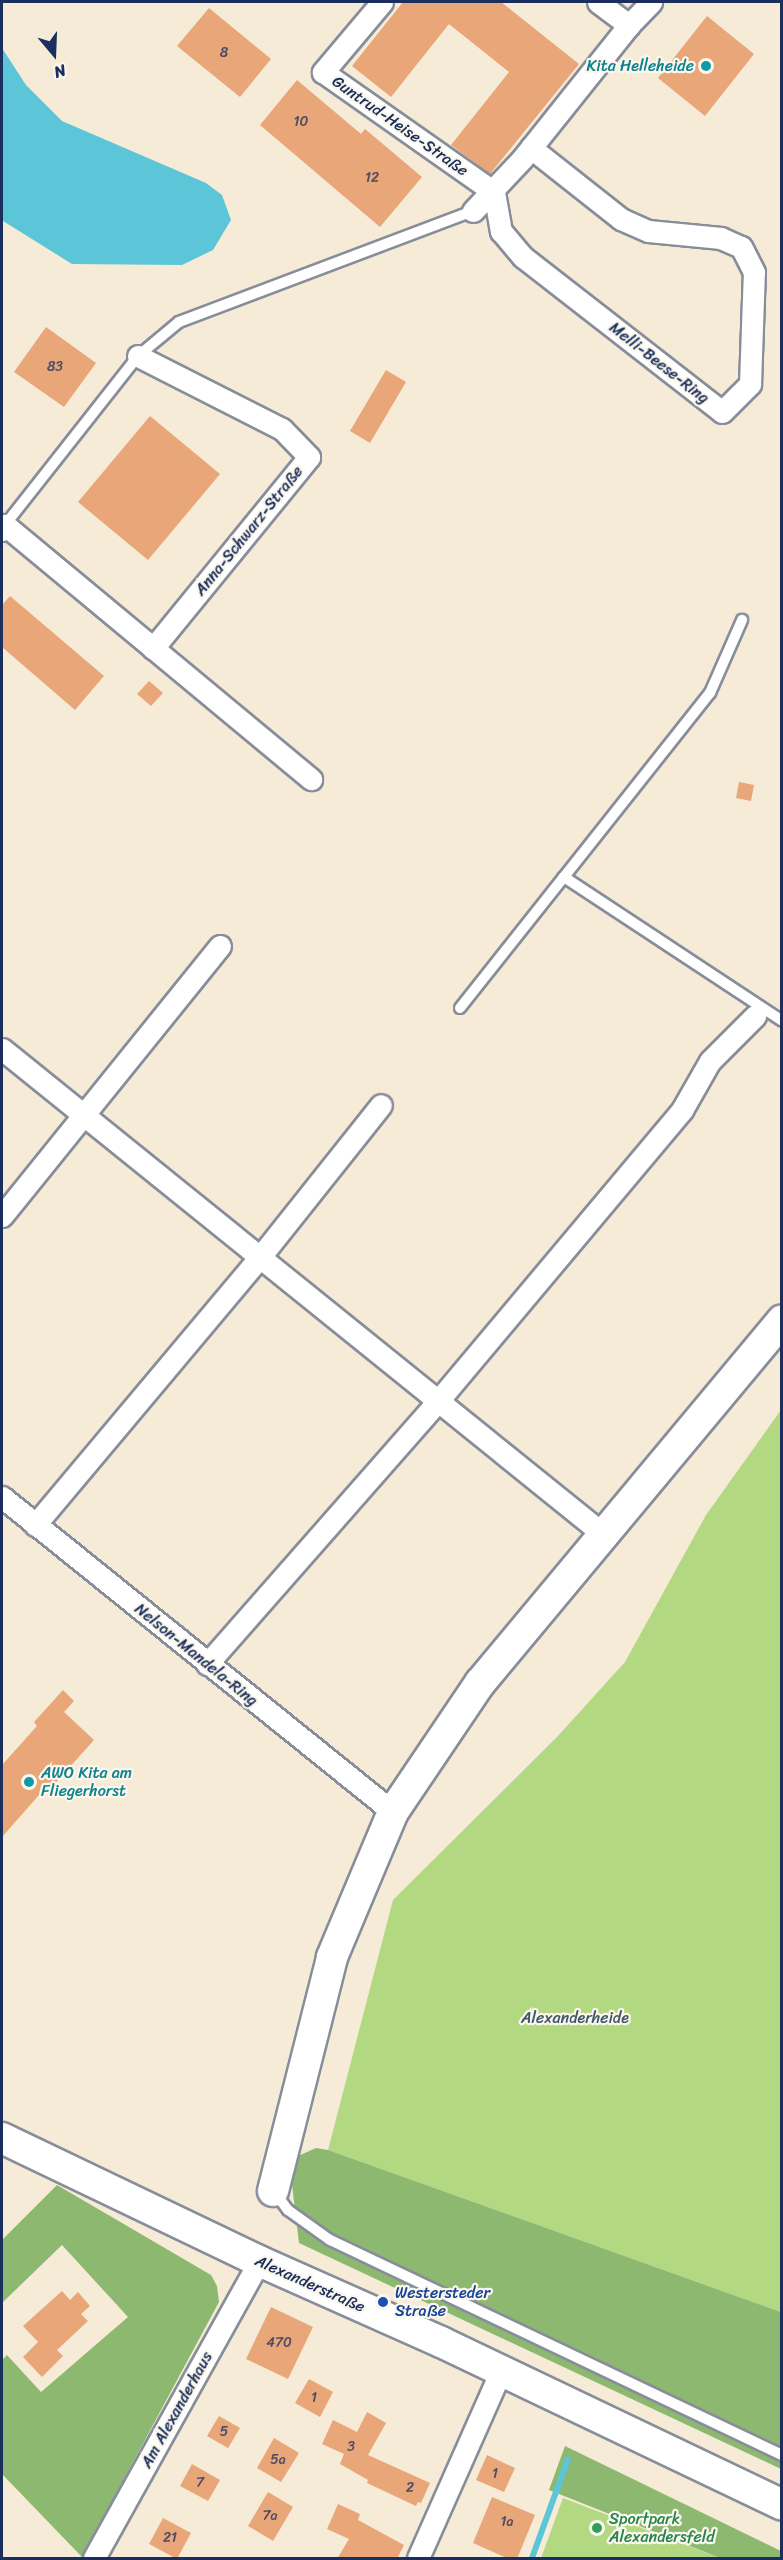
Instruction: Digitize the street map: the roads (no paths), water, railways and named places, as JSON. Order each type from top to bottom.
[{"type":"street","name":"Guntrud-Heise-Straße","points":[[382,2],[323,72],[494,192]]},
{"type":"street","points":[[598,2],[629,25]]},
{"type":"street","points":[[473,211],[494,192],[629,25],[651,2]]},
{"type":"street","name":"Melli-Beese-Ring","points":[[494,192],[501,231],[523,257],[722,412],[750,384],[754,272],[741,247],[721,238],[648,231],[621,219],[531,148]]},
{"type":"street","name":"Anna-Schwarz-Straße","points":[[138,356],[282,429],[309,457],[153,648]]},
{"type":"street","points":[[3,527],[311,779]]},
{"type":"street","points":[[2,1216],[220,946]]},
{"type":"street","points":[[207,1664],[438,1401],[682,1110],[710,1061],[755,1016]]},
{"type":"street","points":[[2,1049],[603,1534]]},
{"type":"street","points":[[35,1525],[260,1257],[381,1105]]},
{"type":"street","points":[[273,2191],[332,1957],[393,1812],[480,1683],[782,1320]]},
{"type":"street","name":"Nelson-Mandela-Ring","points":[[2,1497],[393,1812]]},
{"type":"street","name":"Alexanderstraße","points":[[2,2138],[259,2261],[501,2371],[782,2505]]},
{"type":"street","name":"Am Alexanderhaus","points":[[94,2559],[259,2261]]},
{"type":"street","points":[[418,2559],[501,2371]]},
{"type":"lane","points":[[3,527],[138,356],[179,322],[473,211]]},
{"type":"lane","points":[[460,1008],[710,693],[742,620]]},
{"type":"lane","points":[[564,877],[782,1022]]},
{"type":"lane","points":[[273,2191],[288,2210],[330,2240],[782,2455]]},
{"type":"water","points":[[2,48],[26,85],[62,121],[206,183],[222,195],[231,220],[213,250],[182,265],[72,264],[3,221]]},
{"type":"waterway","points":[[532,2558],[568,2459]]},
{"type":"place","name":"Kita Helleheide","points":[[706,66]]},
{"type":"place","name":"AWO Kita am Fliegerhorst","points":[[29,1782]]},
{"type":"place","name":"Westersteder Straße","points":[[383,2302]]},
{"type":"place","name":"Sportpark Alexandersfeld","points":[[597,2528]]},
{"type":"park label","name":"Alexanderheide","points":[[575,2018]]}]
